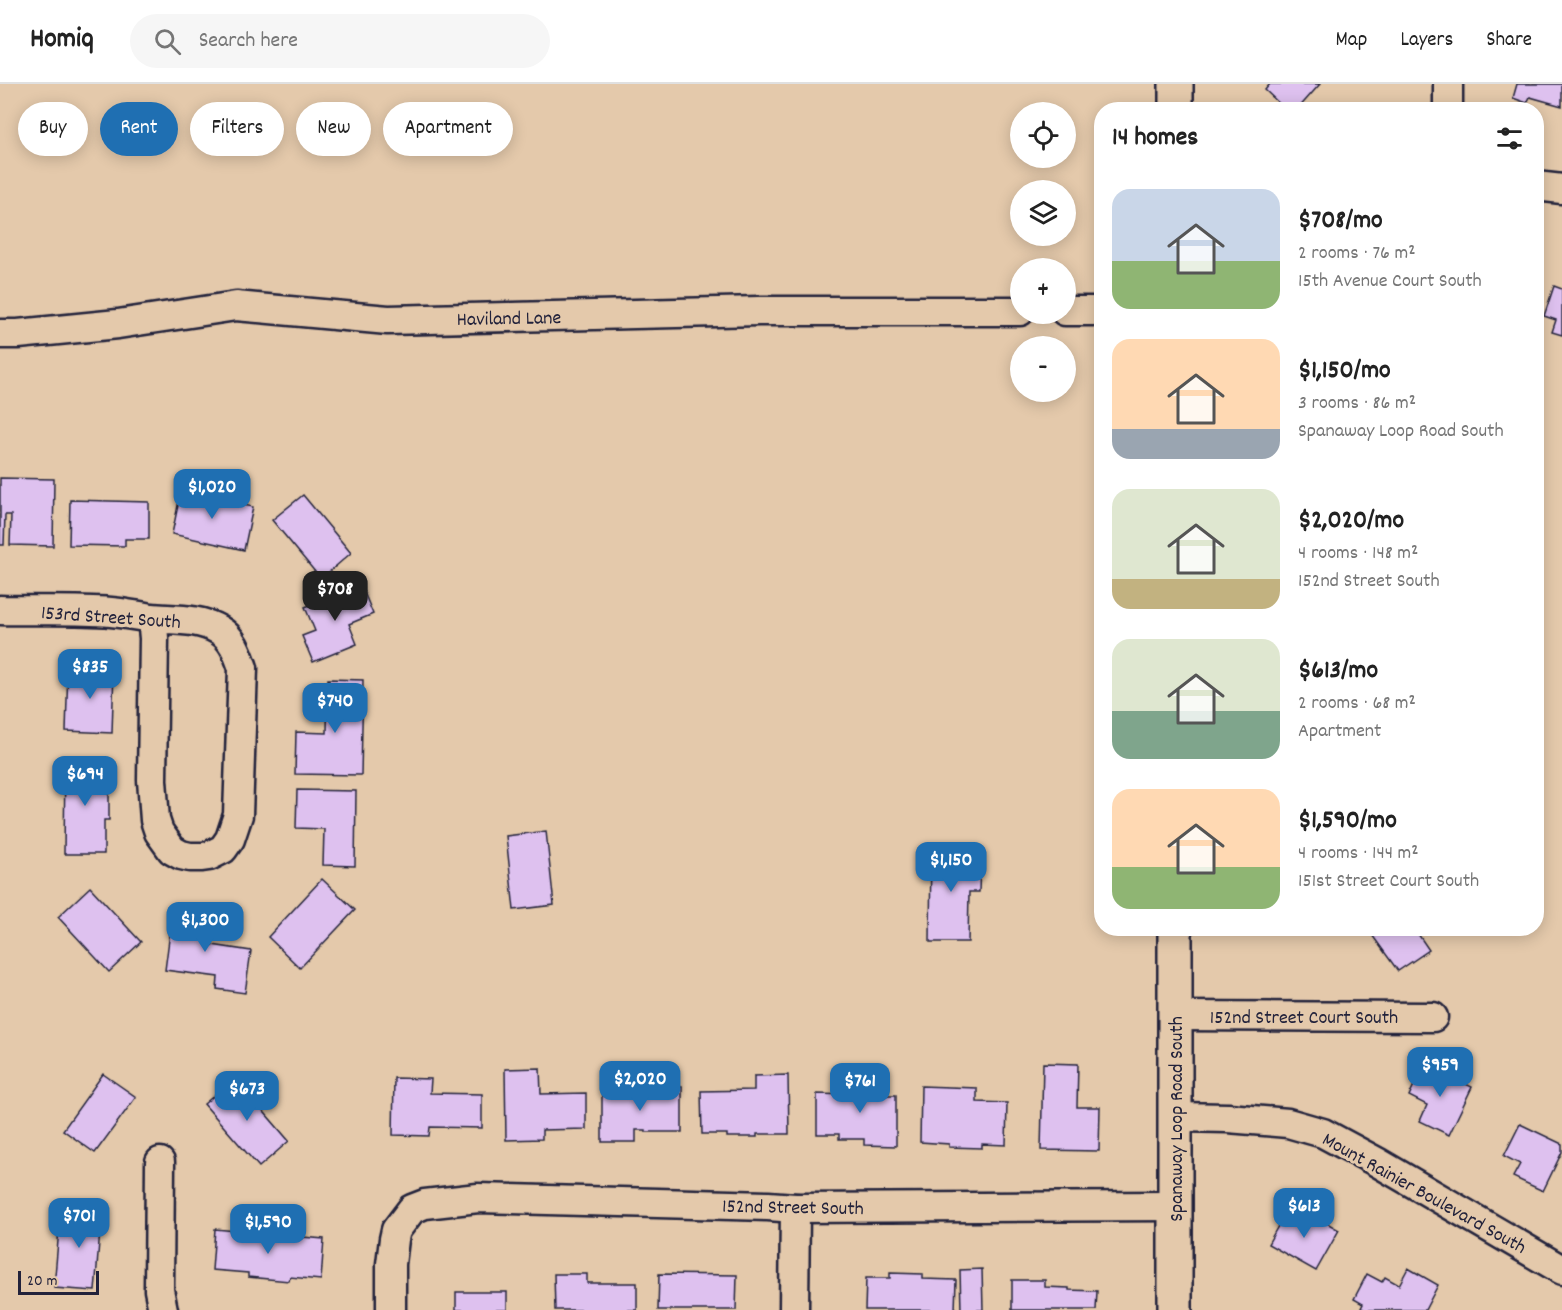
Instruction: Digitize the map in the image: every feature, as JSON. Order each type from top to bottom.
[{"type":"main road","points":[[1176,84],[1176,102]]},
{"type":"main road","name":"Spanaway Loop Road South","points":[[1175,936],[1175,1310]]},
{"type":"street","points":[[1448,84],[1448,102]]},
{"type":"street","points":[[1544,187],[1562,189]]},
{"type":"street","name":"Haviland Lane","points":[[0,334],[118,324],[237,306],[388,320],[759,311],[1010,311]]},
{"type":"street","points":[[1076,311],[1094,311]]},
{"type":"street","name":"153rd Street South","points":[[0,610],[110,612],[193,621],[209,625],[230,640],[243,668],[238,815],[230,839],[223,849],[208,856],[190,857],[172,850],[159,832],[155,820],[152,780],[154,638],[152,618]]},
{"type":"street","name":"152nd Street Court South","points":[[1175,1016],[1433,1017]]},
{"type":"street","name":"Mount Rainier Boulevard South","points":[[1176,1117],[1288,1123],[1323,1133],[1562,1270]]},
{"type":"street","points":[[160,1162],[159,1290],[164,1310]]},
{"type":"street","name":"152nd Street South","points":[[391,1310],[391,1264],[396,1230],[412,1209],[435,1202],[478,1198],[795,1208],[1175,1206]]},
{"type":"street","points":[[794,1310],[795,1208]]},
{"type":"building","points":[[1270,84],[1320,84],[1304,102],[1278,102],[1265,90]]},
{"type":"building","points":[[1517,84],[1562,84],[1562,106],[1530,97],[1528,102],[1513,98]]},
{"type":"building","points":[[1554,286],[1562,289],[1562,335],[1552,332],[1556,320],[1544,316]]},
{"type":"building","points":[[0,478],[54,479],[53,546],[10,545],[11,515],[5,515],[4,545],[0,545]]},
{"type":"building","points":[[181,491],[253,507],[244,550],[172,534]]},
{"type":"building","points":[[303,495],[351,553],[321,579],[272,520]]},
{"type":"building","points":[[70,500],[149,502],[149,539],[125,539],[125,546],[69,545]]},
{"type":"building","points":[[361,585],[373,614],[349,624],[357,644],[313,662],[302,636],[315,631],[305,607]]},
{"type":"building","points":[[68,667],[114,669],[112,733],[66,731]]},
{"type":"building","points":[[328,679],[363,680],[361,775],[295,774],[296,732],[327,733]]},
{"type":"building","points":[[65,759],[105,760],[105,788],[109,788],[109,820],[104,820],[104,854],[64,854]]},
{"type":"building","points":[[297,790],[356,791],[355,866],[323,865],[324,829],[296,828]]},
{"type":"building","points":[[546,831],[554,905],[514,910],[506,836]]},
{"type":"building","points":[[931,846],[966,846],[966,861],[980,861],[979,892],[969,892],[968,942],[930,942]]},
{"type":"building","points":[[322,879],[355,910],[300,968],[268,937]]},
{"type":"building","points":[[90,887],[141,942],[109,972],[58,917]]},
{"type":"building","points":[[173,909],[210,914],[206,944],[251,951],[245,993],[217,989],[218,977],[165,970]]},
{"type":"building","points":[[1373,936],[1419,936],[1429,950],[1398,971]]},
{"type":"building","points":[[1043,1063],[1078,1064],[1077,1107],[1100,1107],[1099,1151],[1041,1150]]},
{"type":"building","points":[[1424,1064],[1472,1087],[1449,1135],[1420,1121],[1427,1105],[1409,1096]]},
{"type":"building","points":[[540,1068],[541,1094],[586,1093],[586,1129],[542,1130],[542,1139],[506,1140],[505,1069]]},
{"type":"building","points":[[103,1074],[136,1097],[95,1153],[63,1130]]},
{"type":"building","points":[[788,1075],[789,1134],[727,1137],[727,1134],[702,1134],[701,1091],[754,1090],[754,1076]]},
{"type":"building","points":[[235,1078],[289,1141],[259,1167],[204,1104]]},
{"type":"building","points":[[394,1078],[431,1079],[430,1093],[482,1094],[482,1128],[430,1127],[429,1136],[393,1135]]},
{"type":"building","points":[[849,1078],[883,1079],[883,1095],[896,1095],[896,1146],[864,1145],[864,1139],[839,1139],[839,1134],[817,1134],[817,1094],[849,1095]]},
{"type":"building","points":[[682,1086],[682,1132],[636,1130],[636,1142],[602,1142],[602,1087]]},
{"type":"building","points":[[921,1086],[977,1088],[977,1102],[1007,1103],[1006,1145],[982,1144],[982,1148],[949,1147],[949,1144],[920,1142]]},
{"type":"building","points":[[1520,1124],[1562,1144],[1562,1152],[1543,1191],[1513,1177],[1520,1164],[1504,1156]]},
{"type":"building","points":[[73,1203],[102,1206],[95,1291],[54,1288],[60,1217],[71,1218]]},
{"type":"building","points":[[1287,1210],[1306,1221],[1310,1213],[1339,1230],[1316,1271],[1268,1244]]},
{"type":"building","points":[[215,1229],[324,1239],[321,1280],[290,1277],[289,1281],[248,1277],[248,1273],[212,1270]]},
{"type":"building","points":[[1408,1268],[1438,1285],[1425,1310],[1365,1310],[1361,1308],[1363,1304],[1354,1299],[1367,1274],[1382,1282],[1385,1277],[1399,1285]]},
{"type":"building","points":[[982,1269],[983,1310],[961,1310],[960,1270]]},
{"type":"building","points":[[890,1273],[923,1274],[923,1279],[956,1280],[955,1310],[865,1310],[866,1278],[890,1278]]},
{"type":"building","points":[[554,1274],[587,1274],[587,1283],[637,1283],[637,1310],[555,1310]]},
{"type":"building","points":[[659,1274],[737,1275],[736,1310],[658,1310]]},
{"type":"building","points":[[1012,1280],[1045,1280],[1045,1287],[1097,1291],[1096,1310],[1012,1310]]},
{"type":"building","points":[[456,1292],[507,1292],[507,1310],[456,1310]]}]
